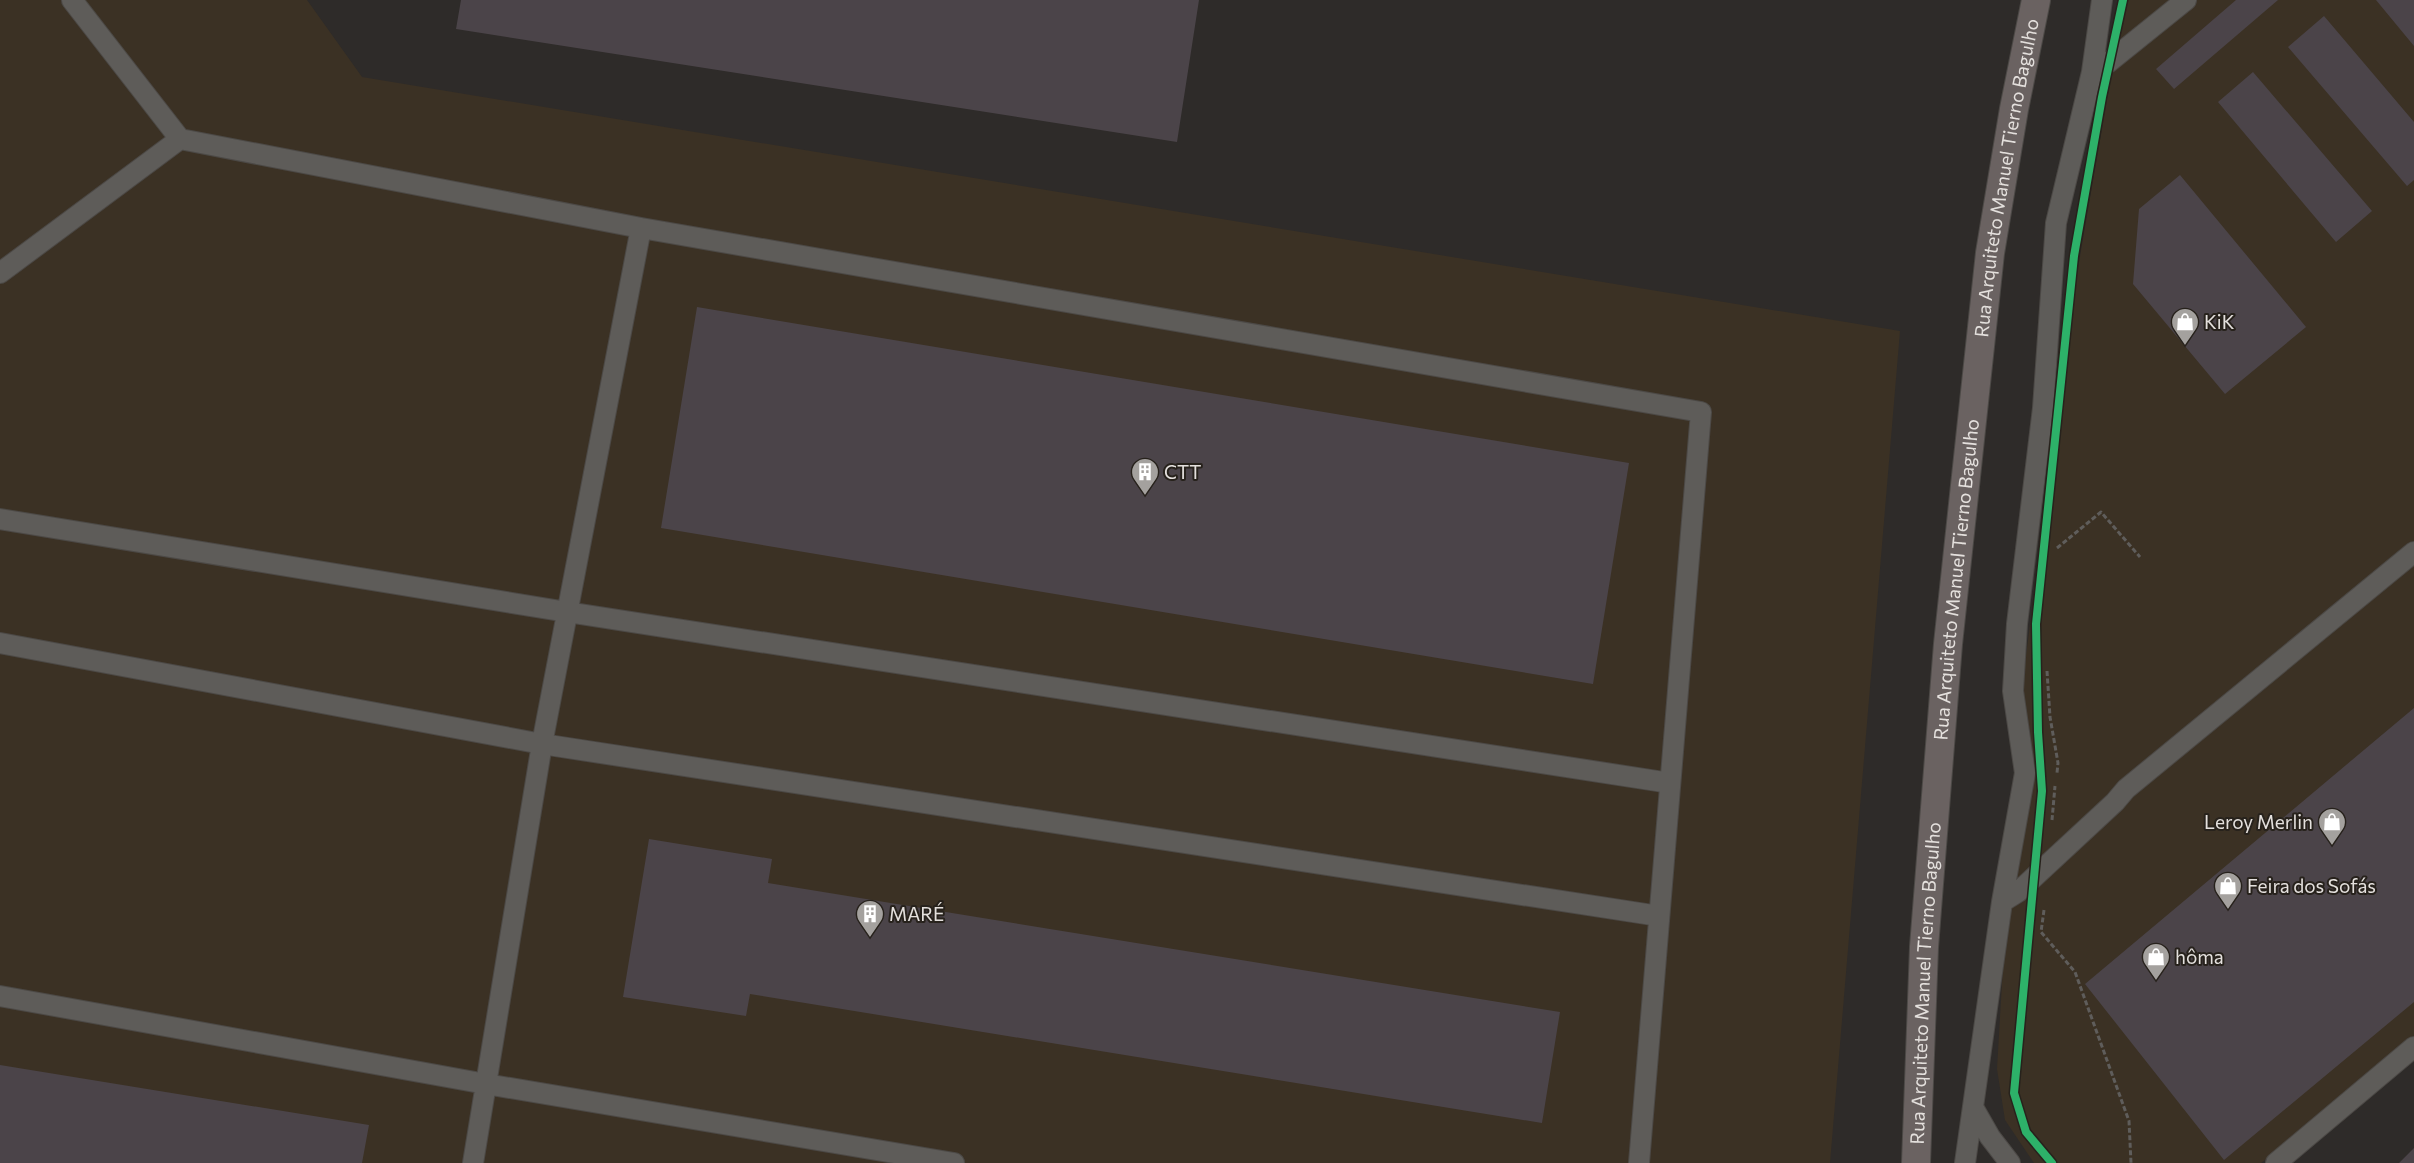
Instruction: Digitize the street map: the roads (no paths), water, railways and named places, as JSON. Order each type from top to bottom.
[{"type":"main road","name":"Rua Arquiteto Manuel Tierno Bagulho","points":[[1916,1163],[1924,947],[1948,644],[1990,253],[2014,109],[2036,0]]},
{"type":"lane","points":[[72,0],[180,139],[641,228],[1700,412],[1639,1163]]},
{"type":"lane","points":[[1965,1163],[2002,902],[2025,773],[2013,691],[2016,634],[2043,408],[2056,223],[2092,72],[2102,0]]},
{"type":"lane","points":[[2092,72],[2109,62],[2186,0]]},
{"type":"lane","points":[[0,273],[180,139]]},
{"type":"lane","points":[[473,1163],[542,744],[641,228]]},
{"type":"lane","points":[[0,520],[567,612],[1670,783]]},
{"type":"lane","points":[[2002,902],[2018,892],[2115,802],[2126,789],[2414,552]]},
{"type":"lane","points":[[0,643],[542,744],[1659,916]]},
{"type":"lane","points":[[0,996],[486,1084],[954,1163]]},
{"type":"lane","points":[[2276,1163],[2414,1047]]},
{"type":"lane","points":[[1974,1109],[1990,1137],[2010,1163]]},
{"type":"place","name":"KiK","points":[[2185,346]]},
{"type":"place","name":"CTT","points":[[1145,496]]},
{"type":"place","name":"Leroy Merlin","points":[[2332,846]]},
{"type":"place","name":"Feira dos Sofás","points":[[2228,910]]},
{"type":"place","name":"MARÉ","points":[[870,938]]},
{"type":"place","name":"hôma","points":[[2156,981]]}]
